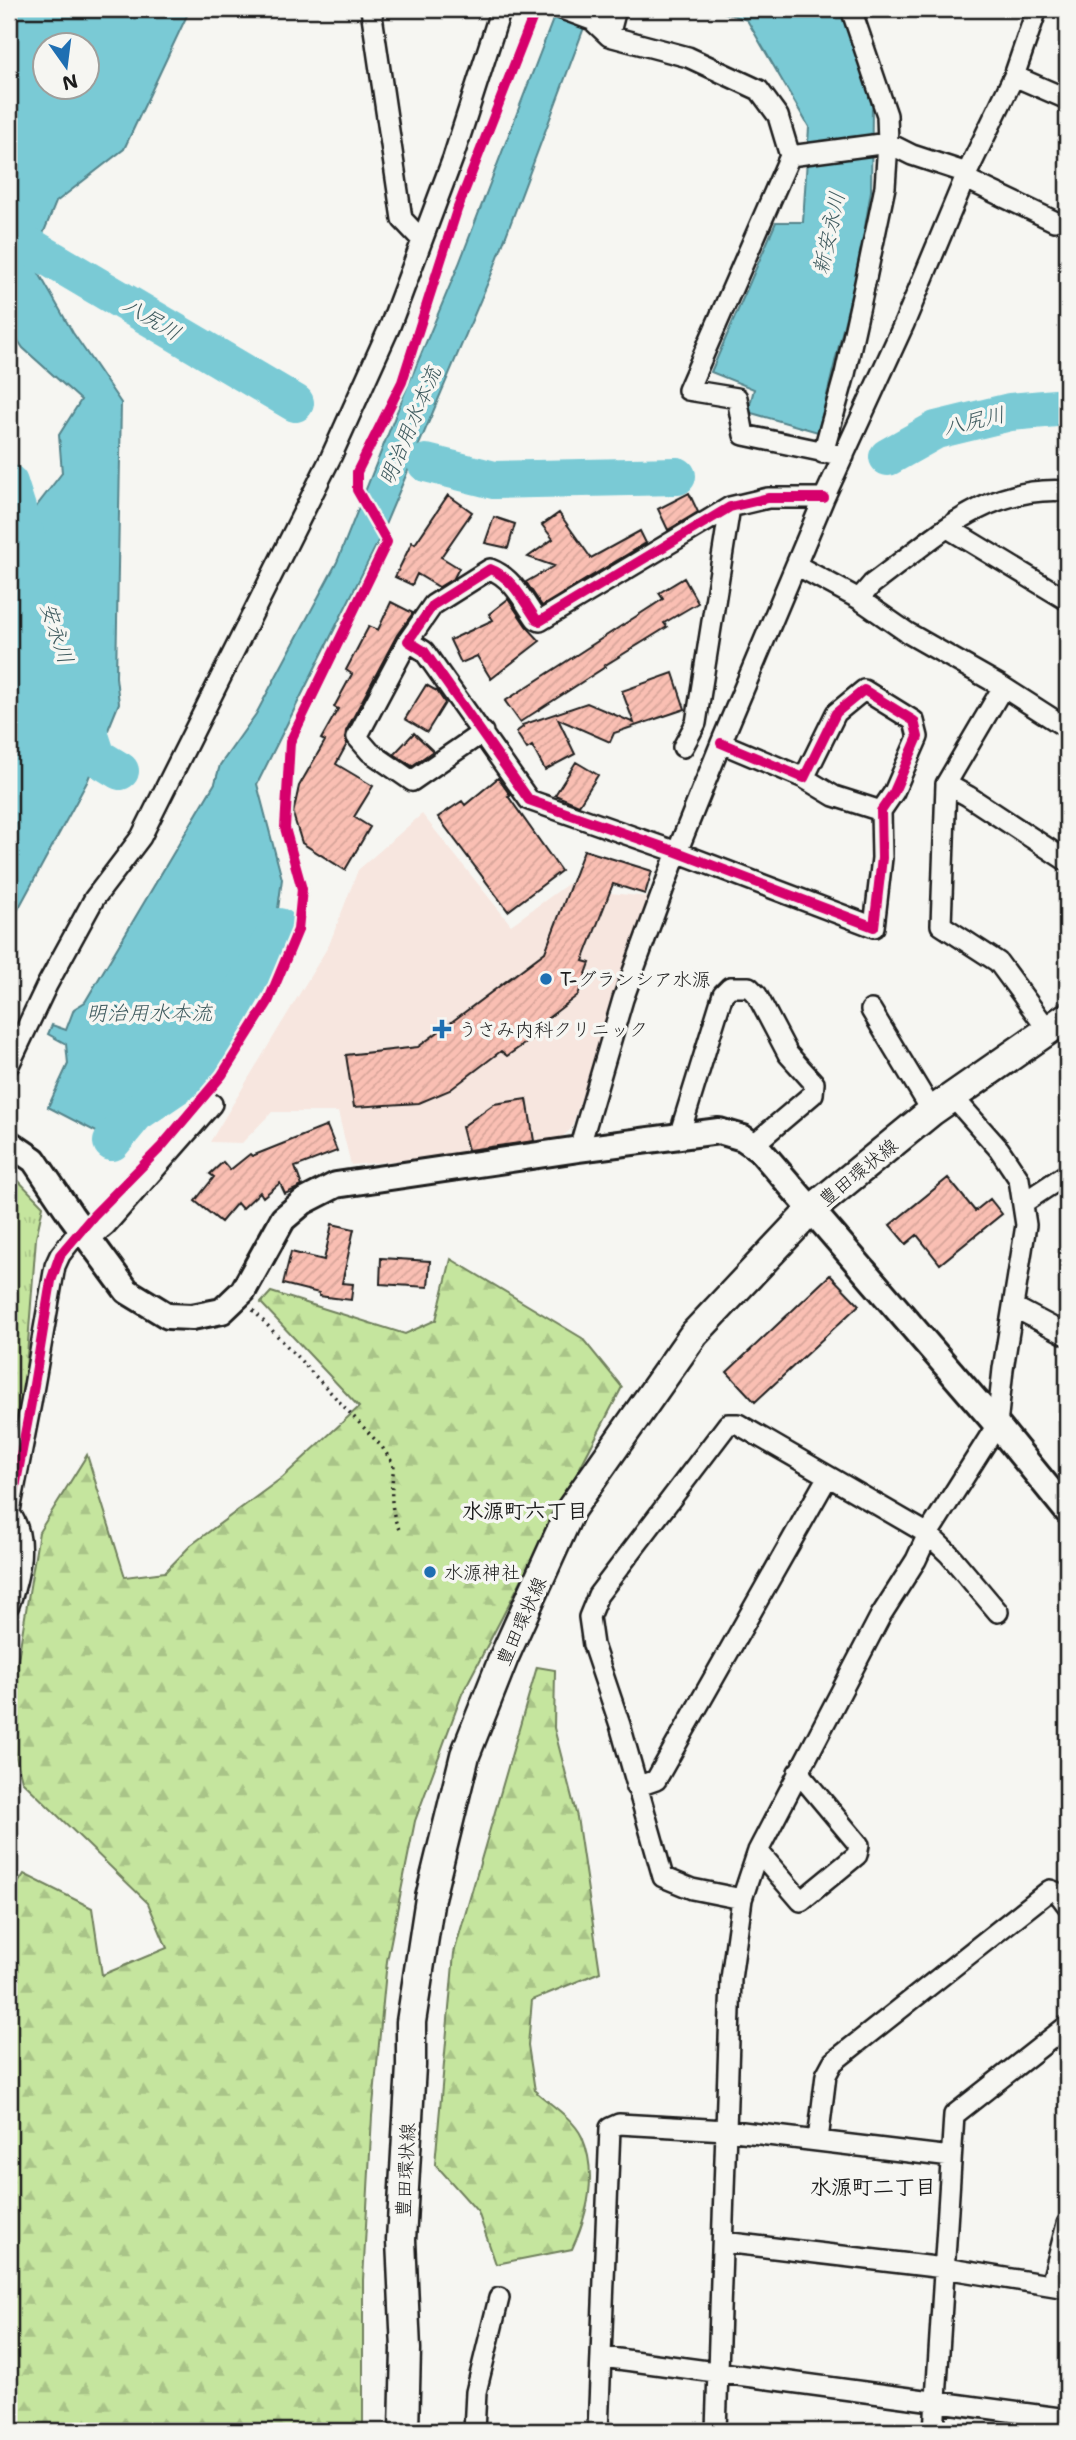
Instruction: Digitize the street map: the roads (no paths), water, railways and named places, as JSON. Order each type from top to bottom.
[{"type":"main road","name":"豊田環状線","points":[[404,2431],[406,2349],[401,2240],[411,2022],[430,1898],[465,1755],[504,1657],[571,1509],[694,1334],[811,1210],[942,1104],[1058,1023]]},
{"type":"street","points":[[371,9],[402,219],[421,239]]},
{"type":"street","points":[[9,1065],[47,985],[94,899],[141,837],[331,457],[384,338],[453,158],[502,9]]},
{"type":"street","points":[[562,9],[592,20],[609,36],[688,57],[759,90],[778,116],[790,156],[688,390],[737,398],[744,435],[844,456]]},
{"type":"street","points":[[609,36],[616,9]]},
{"type":"street","points":[[823,453],[845,374],[865,283],[885,187],[888,143],[887,115],[851,9]]},
{"type":"street","points":[[579,1149],[623,999],[720,743],[824,498],[904,324],[966,176],[1014,76],[1037,9]]},
{"type":"street","points":[[1014,76],[1067,99]]},
{"type":"street","points":[[790,156],[888,143],[966,176],[1054,221]]},
{"type":"street","points":[[859,599],[872,584],[979,507],[1003,497],[1042,489],[1067,491]]},
{"type":"street","points":[[483,732],[412,781],[370,752],[357,737],[408,641],[433,605],[490,569],[502,574],[513,585],[540,621],[730,507],[768,498],[824,498]]},
{"type":"street","points":[[683,747],[696,723],[730,507]]},
{"type":"street","points":[[948,528],[1067,600]]},
{"type":"street","points":[[796,565],[859,599],[908,633],[1003,687],[1067,728]]},
{"type":"street","points":[[408,641],[424,651],[529,800],[677,852],[874,927],[882,858],[881,811],[894,792],[918,737],[914,721],[864,690],[836,713],[804,778]]},
{"type":"street","points":[[1003,687],[946,784],[941,925],[998,962],[1058,1023]]},
{"type":"street","points":[[720,743],[804,778],[834,796],[881,811]]},
{"type":"street","points":[[946,784],[1067,861]]},
{"type":"street","points":[[678,1136],[723,993],[730,987],[749,987],[757,995],[794,1064],[814,1083],[813,1094],[754,1145]]},
{"type":"street","points":[[716,2431],[731,1979],[742,1899],[758,1851],[881,1615],[997,1424],[1026,1224],[1018,1180],[999,1149],[942,1104],[871,1010]]},
{"type":"street","points":[[9,1605],[15,1588],[22,1538],[18,1524],[9,1515],[55,1266],[60,1255],[85,1234],[105,1226],[212,1104]]},
{"type":"street","points":[[9,1143],[34,1160],[127,1292],[168,1316],[192,1317],[222,1311],[243,1291],[283,1219],[303,1202],[336,1185],[719,1131],[743,1138],[754,1145],[997,1424],[1067,1511]]},
{"type":"street","points":[[1023,1203],[1067,1174]]},
{"type":"street","points":[[1014,1307],[1067,1335]]},
{"type":"street","points":[[742,1899],[692,1889],[663,1877],[620,1725],[593,1645],[589,1617],[598,1595],[728,1424],[738,1424],[827,1478],[928,1534],[998,1612]]},
{"type":"street","points":[[636,1787],[656,1780],[827,1478]]},
{"type":"street","points":[[758,1851],[801,1901],[857,1855],[859,1845],[798,1772]]},
{"type":"street","points":[[818,2140],[826,2075],[833,2062],[1050,1891],[1058,1893],[1067,1905]]},
{"type":"street","points":[[934,2431],[954,2115],[1067,2026]]},
{"type":"street","points":[[598,2431],[610,2128],[619,2124],[726,2130],[951,2157]]},
{"type":"street","points":[[723,2242],[944,2268],[1059,2287],[1067,2224]]},
{"type":"street","points":[[474,2431],[476,2392],[499,2298]]},
{"type":"street","points":[[603,2357],[1067,2418]]},
{"type":"water","points":[[9,9],[190,9],[124,149],[56,202],[32,261],[73,333],[121,403],[116,677],[119,703],[87,782],[9,926],[9,567],[17,574],[29,516],[62,473],[59,435],[81,400],[23,348],[9,327]]},
{"type":"water","name":"明治用水本流","points":[[557,9],[591,9],[492,273],[376,546],[257,784],[282,879],[278,909],[193,1058],[179,1077],[140,1098],[122,1112],[106,1137],[48,1107],[68,1064],[66,1044],[48,1034],[52,1025],[66,1030],[74,1009],[85,1002],[215,783],[220,765],[256,714],[337,562],[459,264]]},
{"type":"water","name":"新安永川","points":[[714,9],[847,9],[872,106],[871,191],[859,263],[818,432],[748,412],[754,389],[711,372],[776,222],[803,222],[809,127],[747,20]]},
{"type":"waterway","name":"八尻川","points":[[9,234],[295,403]]},
{"type":"waterway","name":"八尻川","points":[[888,457],[936,430],[1010,412],[1067,407]]},
{"type":"waterway","name":"八尻川","points":[[426,463],[494,480],[677,476]]},
{"type":"waterway","name":"安永川","points":[[9,483],[41,584]]},
{"type":"waterway","name":"安永川","points":[[81,708],[97,757],[120,771]]},
{"type":"waterway","name":"安永川","points":[[112,1142],[136,1113],[195,1073],[279,927]]},
{"type":"place","name":"T-グランシア水源","points":[[546,979]]},
{"type":"place","name":"うさみ内科クリニック","points":[[442,1029]]},
{"type":"place","name":"水源神社","points":[[430,1572]]},
{"type":"district","name":"水源町六丁目","points":[[525,1511]]},
{"type":"district","name":"水源町二丁目","points":[[873,2187]]}]
